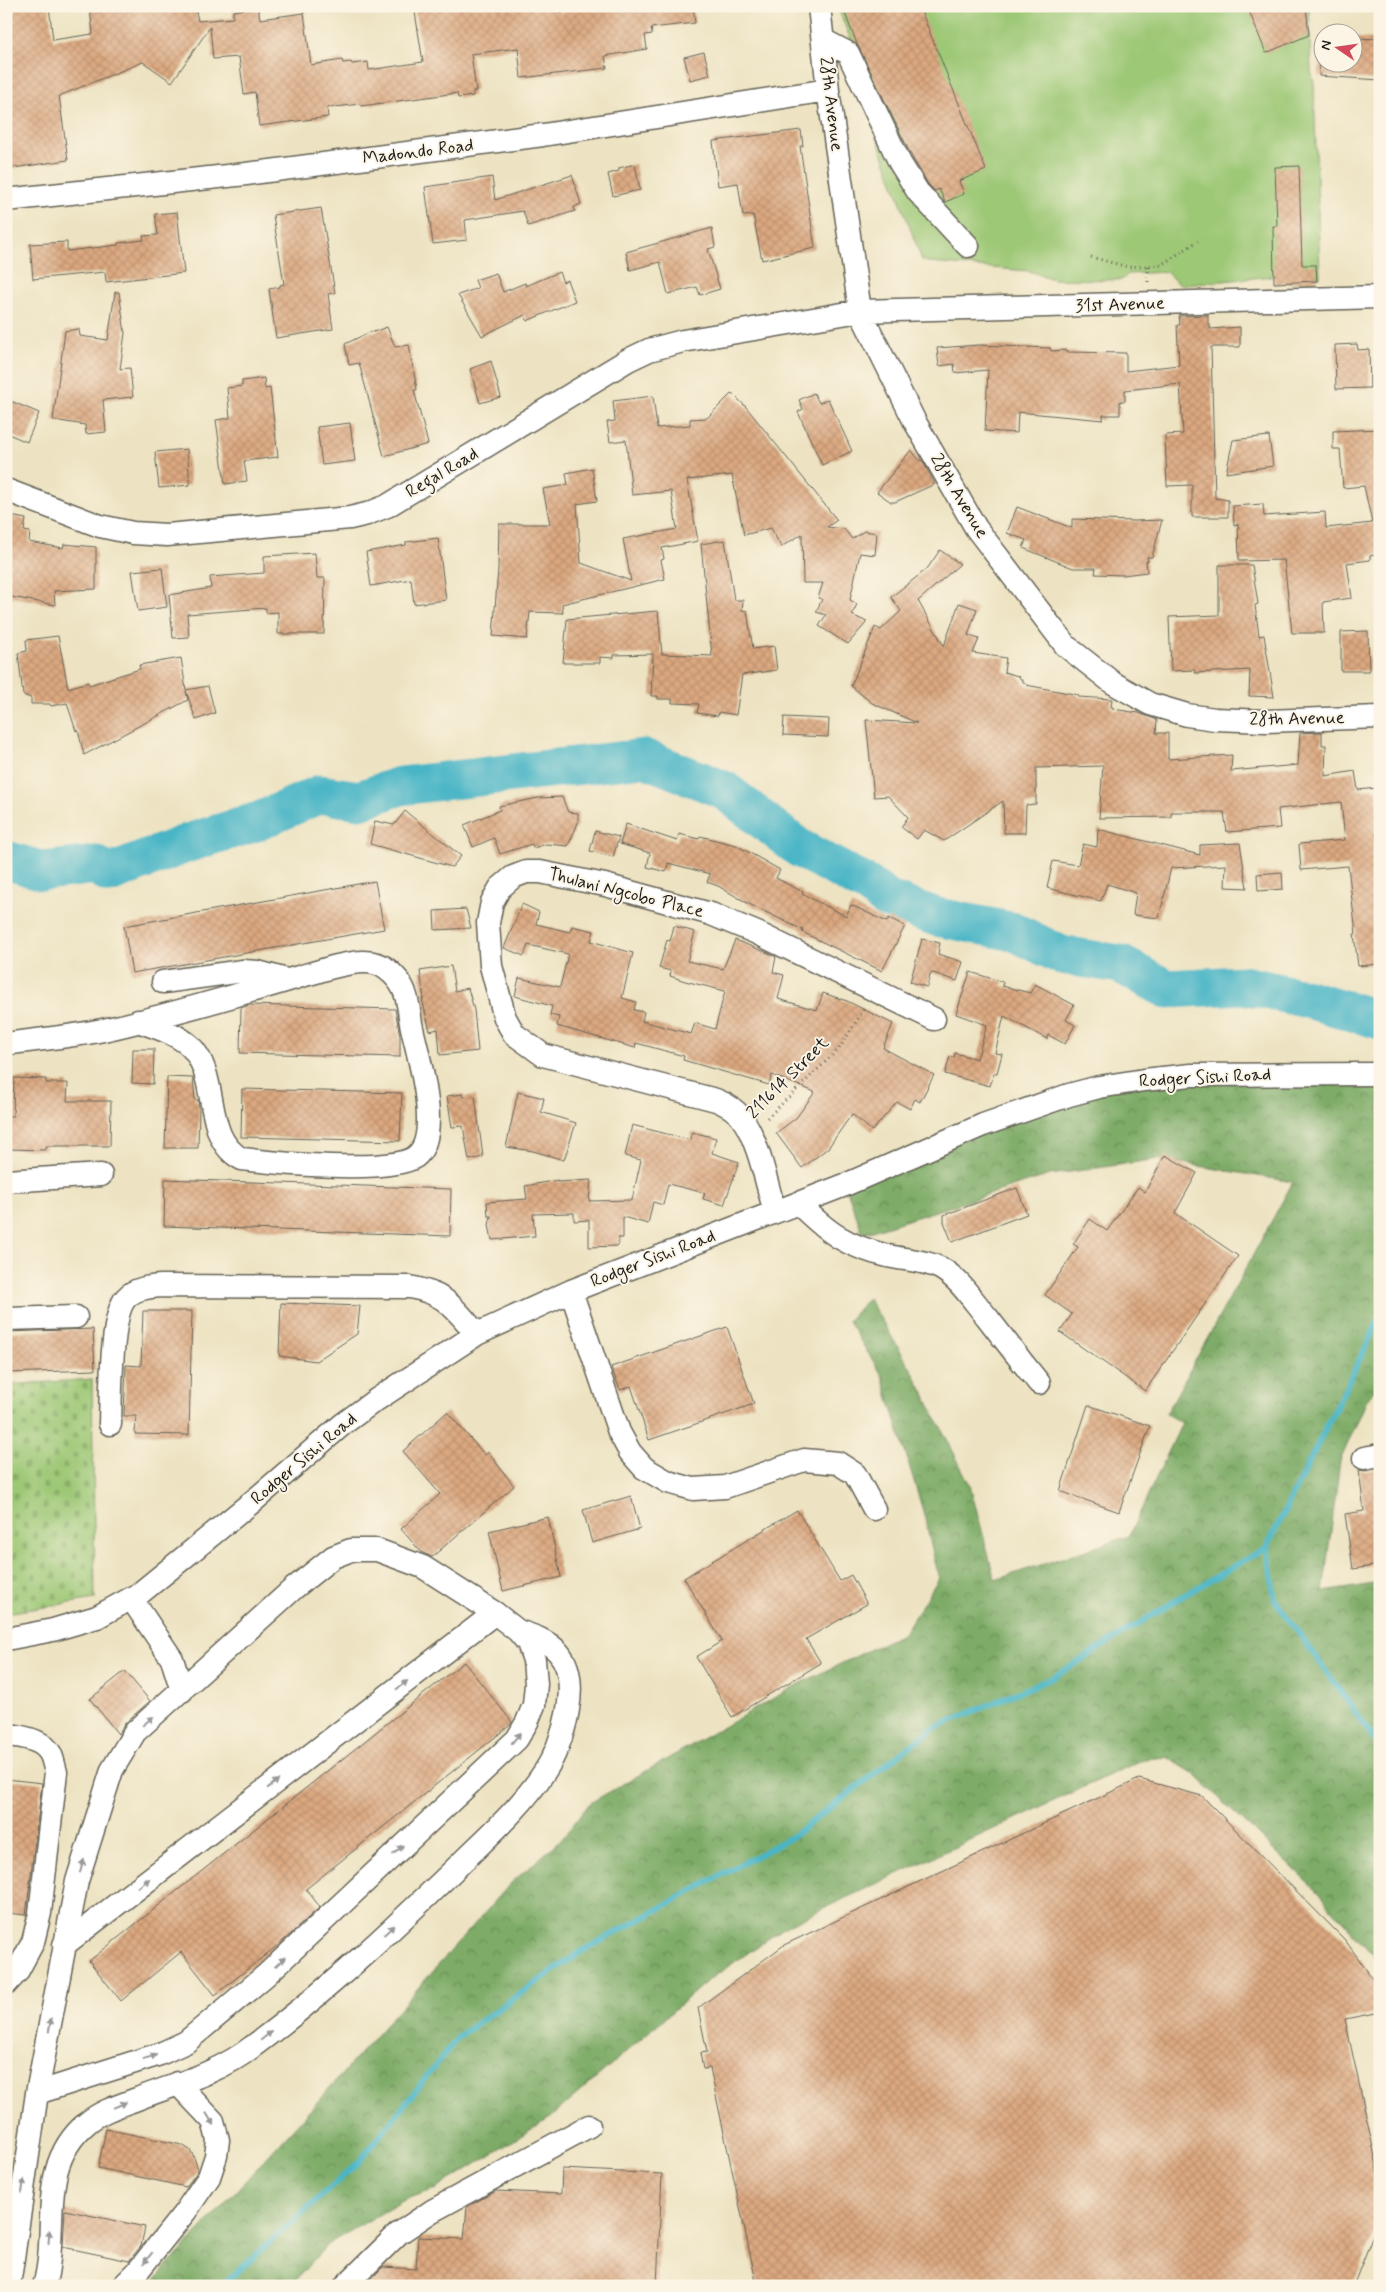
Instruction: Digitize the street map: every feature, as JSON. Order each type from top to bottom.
[{"type":"street","name":"28th Avenue","points":[[819,6],[828,90],[860,311],[915,422],[976,528],[1066,646],[1105,677],[1150,704],[1187,715],[1215,719],[1305,721],[1380,717]]},
{"type":"street","points":[[823,40],[848,54],[900,163],[918,192],[968,246]]},
{"type":"street","name":"Madondo Road","points":[[6,200],[246,174],[533,137],[828,90]]},
{"type":"street","name":"31st Avenue","points":[[860,311],[1380,297]]},
{"type":"street","name":"Regal Road","points":[[6,490],[100,526],[133,532],[167,535],[350,518],[367,514],[386,506],[628,360],[649,350],[683,341],[860,311]]},
{"type":"street","name":"Thulani Ngcobo Place","points":[[775,1212],[751,1134],[741,1117],[730,1106],[716,1100],[543,1055],[514,1034],[506,1018],[491,966],[488,923],[492,902],[500,888],[513,877],[526,872],[540,872],[605,885],[711,914],[757,933],[934,1019]]},
{"type":"street","points":[[6,1044],[111,1028],[353,962],[373,963],[388,970],[403,988],[428,1097],[428,1125],[422,1149],[416,1156],[403,1163],[374,1166],[242,1159],[232,1154],[225,1145],[216,1122],[203,1064],[190,1046],[174,1035],[138,1021]]},
{"type":"street","points":[[163,982],[243,971],[258,972],[287,980]]},
{"type":"street","name":"Rodger Sishi Road","points":[[6,1639],[53,1630],[97,1617],[139,1594],[257,1498],[343,1424],[477,1334],[571,1291],[798,1203],[991,1122],[1040,1104],[1099,1087],[1191,1075],[1380,1074]]},
{"type":"street","points":[[6,1181],[101,1175]]},
{"type":"street","points":[[798,1203],[822,1228],[836,1238],[888,1256],[938,1267],[948,1273],[966,1292],[1039,1383]]},
{"type":"street","points":[[110,1424],[112,1364],[119,1310],[126,1297],[142,1288],[162,1286],[410,1287],[431,1291],[449,1302],[477,1334]]},
{"type":"street","points":[[571,1291],[620,1432],[630,1452],[644,1468],[668,1482],[694,1489],[725,1487],[804,1460],[838,1463],[854,1474],[874,1509]]},
{"type":"street","points":[[6,1319],[76,1317]]},
{"type":"street","points":[[9,2286],[37,2093],[77,1881],[112,1770],[135,1732],[293,1589],[333,1557],[351,1550],[377,1550],[423,1567],[495,1613],[518,1631],[528,1643],[531,1651],[536,1684],[534,1705],[527,1722],[517,1738],[266,1975],[186,2042],[160,2054],[37,2093]]},
{"type":"street","points":[[131,1598],[172,1659],[182,1690]]},
{"type":"street","points":[[64,1945],[495,1613]]},
{"type":"street","points":[[44,2286],[52,2188],[57,2168],[67,2146],[87,2123],[116,2107],[229,2063],[251,2048],[333,1983],[432,1891],[528,1794],[546,1770],[561,1737],[566,1720],[568,1672],[560,1654],[546,1640],[518,1631]]},
{"type":"street","points":[[6,1735],[20,1736],[36,1741],[43,1746],[49,1751],[56,1772],[40,1912],[33,1942],[16,1972],[6,1984]]},
{"type":"street","points":[[123,2286],[137,2272],[185,2212],[208,2178],[216,2156],[218,2140],[213,2122],[178,2083]]},
{"type":"street","points":[[345,2286],[398,2234],[432,2211],[590,2126]]},
{"type":"path","points":[[1091,257],[1128,267],[1160,265],[1198,241]]},
{"type":"path","name":"211614 Street","points":[[751,1134],[839,1049],[877,990]]},
{"type":"green space","points":[[837,6],[1309,6],[1311,72],[1314,83],[1320,277],[1316,277],[1316,281],[1275,283],[1274,276],[1180,285],[1166,272],[1128,274],[1122,280],[1053,279],[1029,271],[930,263],[922,260],[872,125],[884,120]]},
{"type":"green space","points":[[1380,1074],[1380,1383],[1367,1400],[1340,1461],[1323,1592],[1380,1583],[1380,1963],[1311,1885],[1193,1773],[1167,1757],[1144,1759],[788,1925],[706,1982],[551,2117],[436,2189],[406,2199],[328,2244],[290,2286],[149,2286],[312,2108],[511,1883],[562,1839],[590,1803],[795,1686],[904,1633],[939,1578],[923,1511],[882,1375],[848,1321],[868,1298],[913,1372],[970,1485],[995,1580],[1129,1536],[1182,1423],[1166,1414],[1293,1182],[1158,1159],[1050,1175],[863,1234],[845,1185],[1098,1088]]},
{"type":"green space","points":[[92,1379],[95,1599],[6,1613],[6,1385]]},
{"type":"building","points":[[6,6],[49,6],[53,40],[93,34],[90,8],[110,6],[195,6],[198,21],[233,18],[233,11],[258,7],[260,19],[304,13],[311,65],[342,60],[343,63],[351,62],[352,64],[368,62],[369,70],[423,62],[414,6],[560,6],[560,12],[590,6],[693,6],[695,23],[651,28],[652,34],[645,35],[647,49],[605,56],[607,68],[521,78],[518,48],[471,54],[476,91],[473,91],[473,96],[458,98],[457,93],[361,106],[360,104],[327,108],[328,117],[259,126],[255,92],[244,94],[239,57],[213,59],[210,27],[172,82],[143,62],[59,96],[68,160],[6,169]]},
{"type":"building","points":[[842,6],[919,6],[986,170],[959,181],[964,194],[945,202],[939,189],[935,191],[928,184],[912,157],[857,44]]},
{"type":"building","points":[[1247,6],[1306,6],[1309,35],[1266,53]]},
{"type":"building","points":[[1364,38],[1380,39],[1380,80],[1319,76],[1319,72],[1364,72]]},
{"type":"building","points":[[704,52],[710,75],[690,80],[684,57]]},
{"type":"building","points":[[801,130],[803,146],[800,146],[815,248],[762,260],[753,215],[743,216],[738,183],[718,186],[713,141]]},
{"type":"building","points":[[635,164],[640,190],[613,196],[608,174],[619,171],[619,168]]},
{"type":"building","points":[[1299,166],[1302,265],[1316,265],[1317,281],[1274,283],[1273,226],[1277,226],[1275,167]]},
{"type":"building","points":[[572,175],[581,204],[574,207],[575,211],[528,226],[523,211],[465,220],[467,240],[433,244],[425,187],[492,177],[495,200]]},
{"type":"building","points":[[321,208],[335,293],[328,294],[333,329],[276,338],[269,289],[280,287],[280,285],[284,284],[273,215]]},
{"type":"building","points":[[177,212],[184,273],[106,282],[105,272],[33,279],[30,244],[67,242],[67,251],[144,240],[143,236],[158,235],[155,214]]},
{"type":"building","points":[[712,228],[715,247],[708,249],[720,289],[700,295],[697,287],[668,294],[660,262],[630,270],[626,252]]},
{"type":"building","points":[[559,272],[563,282],[567,280],[575,301],[527,321],[525,315],[482,336],[458,295],[478,288],[475,280],[496,273],[503,292],[525,283],[526,286]]},
{"type":"building","points":[[115,292],[119,292],[125,333],[120,369],[130,368],[133,397],[103,400],[106,432],[86,434],[85,425],[53,420],[65,331],[79,329],[80,336],[108,340]]},
{"type":"building","points":[[1208,315],[1210,329],[1240,327],[1240,347],[1211,347],[1215,498],[1228,500],[1228,517],[1192,517],[1192,485],[1167,486],[1165,435],[1183,434],[1180,384],[1125,390],[1125,401],[1120,401],[1120,415],[1103,415],[1103,420],[1018,412],[1017,433],[985,431],[988,370],[955,373],[954,364],[939,366],[937,348],[979,345],[1050,348],[1051,351],[1067,350],[1067,352],[1126,353],[1126,371],[1179,365],[1177,325],[1180,325],[1179,316]]},
{"type":"building","points":[[387,327],[395,347],[409,345],[417,390],[414,390],[428,444],[384,456],[359,363],[349,365],[345,344],[372,331]]},
{"type":"building","points":[[1357,344],[1358,350],[1369,349],[1370,388],[1336,389],[1335,345]]},
{"type":"building","points":[[491,361],[501,397],[480,403],[470,369]]},
{"type":"building","points":[[264,378],[265,389],[270,388],[278,457],[244,461],[247,481],[225,484],[216,420],[230,418],[227,388],[242,386],[242,381]]},
{"type":"building","points":[[732,393],[746,407],[837,520],[827,527],[844,529],[852,539],[864,531],[877,533],[875,555],[860,553],[850,600],[857,604],[852,615],[867,622],[848,644],[819,626],[826,615],[816,612],[822,599],[818,598],[823,583],[803,583],[802,534],[781,547],[771,528],[744,535],[732,475],[687,480],[698,541],[662,548],[664,559],[661,560],[665,579],[562,604],[563,613],[530,612],[527,639],[493,636],[499,524],[550,524],[543,489],[568,485],[566,473],[592,468],[597,501],[577,504],[581,563],[631,581],[623,539],[677,529],[671,491],[632,495],[626,440],[610,442],[607,422],[615,421],[613,401],[653,396],[657,428],[690,425],[690,419],[707,418]]},
{"type":"building","points":[[814,393],[819,403],[828,399],[852,451],[822,465],[798,412],[803,409],[799,400]]},
{"type":"building","points":[[6,399],[39,413],[27,442],[6,433]]},
{"type":"building","points":[[350,423],[355,461],[322,465],[317,427]]},
{"type":"building","points":[[1380,429],[1380,553],[1370,556],[1370,560],[1347,563],[1352,598],[1323,602],[1324,633],[1292,633],[1284,560],[1239,561],[1238,524],[1234,525],[1233,506],[1263,504],[1264,516],[1325,512],[1326,528],[1372,523],[1364,486],[1343,488],[1340,449],[1333,449],[1333,431]]},
{"type":"building","points":[[1269,436],[1273,466],[1226,473],[1233,440]]},
{"type":"building","points":[[187,449],[190,485],[159,488],[155,452]]},
{"type":"building","points":[[911,450],[920,461],[922,460],[935,484],[895,502],[891,502],[877,492]]},
{"type":"building","points":[[1017,507],[1072,528],[1072,519],[1162,520],[1152,557],[1147,557],[1147,572],[1123,575],[1095,574],[1096,568],[1073,568],[1023,548],[1026,540],[1007,533]]},
{"type":"building","points":[[6,515],[26,519],[24,531],[30,532],[29,542],[63,548],[64,544],[96,547],[96,589],[54,591],[55,605],[6,596]]},
{"type":"building","points":[[438,538],[446,600],[414,604],[411,579],[371,586],[366,552],[406,545],[406,542]]},
{"type":"building","points":[[725,540],[734,600],[743,600],[742,610],[747,611],[753,649],[774,646],[777,670],[742,675],[736,715],[719,712],[718,716],[697,713],[699,704],[672,703],[672,699],[658,699],[658,696],[651,696],[653,654],[614,655],[614,658],[600,657],[600,663],[563,663],[567,619],[658,611],[662,654],[712,656],[701,544]]},
{"type":"building","points":[[940,550],[960,564],[918,601],[944,646],[959,603],[977,609],[968,635],[979,639],[973,653],[1006,658],[1004,672],[1018,676],[1026,685],[1079,695],[1078,697],[1112,699],[1111,707],[1113,709],[1139,713],[1157,720],[1156,733],[1168,733],[1168,759],[1232,755],[1231,771],[1298,765],[1300,733],[1322,732],[1322,745],[1326,745],[1325,776],[1355,771],[1358,790],[1377,788],[1380,833],[1376,833],[1380,867],[1380,964],[1358,966],[1348,866],[1301,870],[1299,844],[1345,840],[1341,802],[1278,809],[1280,828],[1227,832],[1224,812],[1171,812],[1171,817],[1099,818],[1103,766],[1036,768],[1036,804],[1026,805],[1025,833],[1004,833],[1003,801],[944,841],[924,830],[917,839],[901,827],[908,817],[888,796],[874,797],[866,720],[917,723],[872,703],[851,686],[875,627],[881,630],[901,611],[891,597],[927,569]]},
{"type":"building","points":[[315,553],[317,578],[325,578],[324,634],[278,634],[278,612],[266,613],[266,608],[187,614],[189,637],[173,638],[169,595],[211,588],[210,577],[264,573],[264,556]]},
{"type":"building","points":[[1219,565],[1252,565],[1258,604],[1255,605],[1259,636],[1264,635],[1274,697],[1249,696],[1250,670],[1195,673],[1195,670],[1171,671],[1169,617],[1219,615]]},
{"type":"building","points":[[162,568],[167,607],[138,611],[132,571]]},
{"type":"building","points":[[1368,631],[1369,671],[1341,671],[1341,632]]},
{"type":"building","points":[[58,636],[68,688],[88,682],[89,685],[140,669],[139,665],[181,658],[186,690],[208,686],[215,713],[196,720],[186,691],[188,700],[84,755],[78,730],[76,731],[67,703],[51,706],[50,704],[31,704],[31,698],[23,695],[18,653],[27,651],[26,640]]},
{"type":"building","points":[[784,717],[829,719],[828,737],[783,735]]},
{"type":"building","points":[[562,797],[568,812],[578,813],[578,823],[568,846],[547,844],[533,848],[532,844],[500,854],[494,838],[473,847],[464,825],[500,810],[499,806],[538,798]]},
{"type":"building","points":[[405,811],[461,856],[452,867],[370,844],[375,821],[394,825]]},
{"type":"building","points":[[626,824],[677,841],[679,834],[699,839],[700,836],[736,845],[780,870],[776,878],[803,892],[802,894],[846,916],[851,905],[887,922],[889,918],[905,926],[882,971],[802,932],[803,930],[707,882],[710,874],[668,863],[666,872],[647,867],[650,853],[620,844]]},
{"type":"building","points":[[1098,829],[1200,855],[1200,845],[1240,843],[1247,888],[1225,887],[1226,865],[1171,868],[1159,918],[1133,915],[1136,893],[1107,884],[1101,901],[1047,888],[1053,861],[1078,865],[1083,844],[1097,847]]},
{"type":"building","points":[[595,831],[619,837],[613,857],[590,851]]},
{"type":"building","points":[[1282,872],[1283,889],[1258,891],[1257,874]]},
{"type":"building","points":[[375,881],[384,929],[132,973],[124,926]]},
{"type":"building","points":[[522,904],[539,912],[536,924],[570,932],[572,926],[594,931],[591,941],[633,953],[622,998],[636,1002],[634,1010],[644,1012],[642,1021],[691,1034],[695,1023],[715,1029],[725,991],[670,976],[671,971],[659,968],[667,940],[670,941],[674,926],[695,932],[687,961],[723,969],[735,940],[768,953],[776,957],[773,972],[784,975],[778,999],[817,1010],[823,993],[847,1001],[893,1024],[883,1048],[934,1075],[920,1102],[915,1099],[910,1109],[897,1102],[872,1131],[852,1114],[828,1148],[802,1168],[776,1133],[796,1118],[815,1092],[772,1075],[769,1085],[683,1060],[684,1056],[636,1043],[635,1048],[557,1026],[559,1017],[550,1015],[552,1006],[515,996],[519,978],[560,987],[568,954],[528,945],[524,956],[504,948]]},
{"type":"building","points":[[466,909],[471,928],[435,930],[434,911]]},
{"type":"building","points":[[922,939],[940,943],[938,954],[963,962],[957,981],[933,973],[930,974],[927,987],[910,982]]},
{"type":"building","points":[[451,966],[455,991],[468,988],[474,1010],[478,1051],[440,1055],[438,1029],[430,1031],[422,999],[424,999],[420,971]]},
{"type":"building","points":[[970,972],[1003,982],[1002,986],[1030,993],[1035,984],[1074,1005],[1066,1020],[1075,1025],[1065,1044],[1048,1035],[1047,1039],[1004,1016],[995,1053],[1002,1054],[997,1073],[994,1073],[990,1086],[945,1074],[950,1056],[954,1058],[955,1053],[977,1059],[987,1025],[956,1014]]},
{"type":"building","points":[[249,1005],[395,1009],[400,1036],[400,1057],[240,1053],[241,1008]]},
{"type":"building","points":[[133,1049],[154,1049],[153,1084],[132,1083]]},
{"type":"building","points":[[167,1077],[193,1078],[195,1100],[198,1100],[199,1108],[198,1148],[165,1148]]},
{"type":"building","points":[[14,1078],[46,1079],[46,1083],[68,1083],[67,1101],[111,1101],[110,1146],[46,1146],[46,1150],[6,1149],[6,1116],[13,1116]]},
{"type":"building","points":[[242,1089],[402,1093],[400,1141],[241,1137]]},
{"type":"building","points":[[518,1092],[544,1098],[541,1112],[576,1123],[564,1160],[533,1151],[506,1147]]},
{"type":"building","points":[[463,1094],[464,1097],[475,1096],[483,1157],[469,1160],[463,1126],[452,1127],[447,1096]]},
{"type":"building","points":[[632,1125],[690,1140],[692,1132],[716,1138],[712,1153],[739,1162],[724,1205],[703,1199],[705,1193],[668,1184],[663,1205],[653,1202],[648,1224],[623,1217],[623,1238],[618,1238],[618,1246],[589,1247],[589,1220],[574,1221],[574,1213],[533,1214],[535,1236],[492,1240],[489,1225],[491,1216],[488,1216],[487,1202],[527,1199],[525,1186],[558,1180],[557,1182],[591,1180],[589,1201],[632,1200],[641,1160],[625,1156]]},
{"type":"building","points":[[1165,1155],[1197,1173],[1175,1213],[1238,1256],[1145,1391],[1060,1332],[1072,1314],[1045,1295],[1078,1247],[1073,1244],[1090,1219],[1107,1231],[1138,1187],[1145,1192]]},
{"type":"building","points":[[165,1179],[451,1189],[450,1236],[164,1226]]},
{"type":"building","points":[[1017,1188],[1027,1214],[952,1242],[944,1222],[944,1215]]},
{"type":"building","points":[[281,1303],[360,1306],[357,1334],[316,1361],[279,1356]]},
{"type":"building","points":[[143,1311],[192,1311],[189,1435],[135,1434],[136,1416],[124,1416],[126,1365],[141,1366]]},
{"type":"building","points":[[727,1327],[754,1404],[649,1440],[631,1386],[620,1390],[611,1367]]},
{"type":"building","points":[[93,1329],[95,1370],[6,1373],[6,1332]]},
{"type":"building","points":[[1088,1405],[1150,1426],[1119,1512],[1060,1491]]},
{"type":"building","points":[[447,1412],[485,1455],[488,1452],[514,1486],[432,1557],[421,1552],[401,1529],[440,1494],[403,1451]]},
{"type":"building","points":[[1380,1468],[1380,1565],[1353,1569],[1345,1514],[1364,1511],[1359,1470],[1366,1471]]},
{"type":"building","points":[[631,1496],[640,1529],[592,1543],[583,1510]]},
{"type":"building","points":[[797,1510],[840,1581],[851,1575],[867,1604],[806,1639],[821,1663],[732,1717],[696,1657],[722,1641],[684,1578]]},
{"type":"building","points":[[548,1517],[561,1577],[503,1591],[489,1531]]},
{"type":"building","points":[[464,1662],[512,1722],[509,1726],[306,1889],[320,1907],[283,1941],[215,1995],[181,1952],[121,2001],[89,1961]]},
{"type":"building","points":[[125,1671],[150,1701],[126,1722],[118,1734],[90,1699]]},
{"type":"building","points":[[6,1779],[42,1783],[26,1915],[6,1913]]},
{"type":"building","points":[[1139,1779],[1202,1796],[1345,1940],[1378,1986],[1380,2012],[1345,2019],[1380,2180],[1380,2218],[1353,2286],[757,2286],[710,2068],[703,2069],[700,2053],[707,2052],[698,2008],[784,1945]]},
{"type":"building","points":[[106,2129],[182,2145],[190,2150],[193,2155],[197,2172],[186,2187],[98,2168]]},
{"type":"building","points":[[562,2169],[662,2174],[657,2286],[364,2286],[383,2267],[416,2269],[418,2237],[464,2239],[467,2207],[496,2191],[561,2194]]},
{"type":"building","points":[[65,2210],[145,2227],[141,2246],[129,2261],[63,2247]]},
{"type":"waterway","points":[[6,860],[43,871],[96,865],[109,874],[188,843],[259,821],[320,794],[359,800],[400,786],[644,758],[724,790],[799,848],[868,885],[888,900],[937,917],[1015,932],[1061,955],[1120,964],[1167,989],[1243,985],[1308,999],[1380,1020]]},
{"type":"waterway","points":[[1380,1318],[1267,1547],[1275,1600],[1380,1747]]},
{"type":"waterway","points":[[221,2286],[359,2162],[459,2036],[582,1951],[793,1836],[934,1728],[1052,1678],[1183,1596],[1267,1547]]}]
